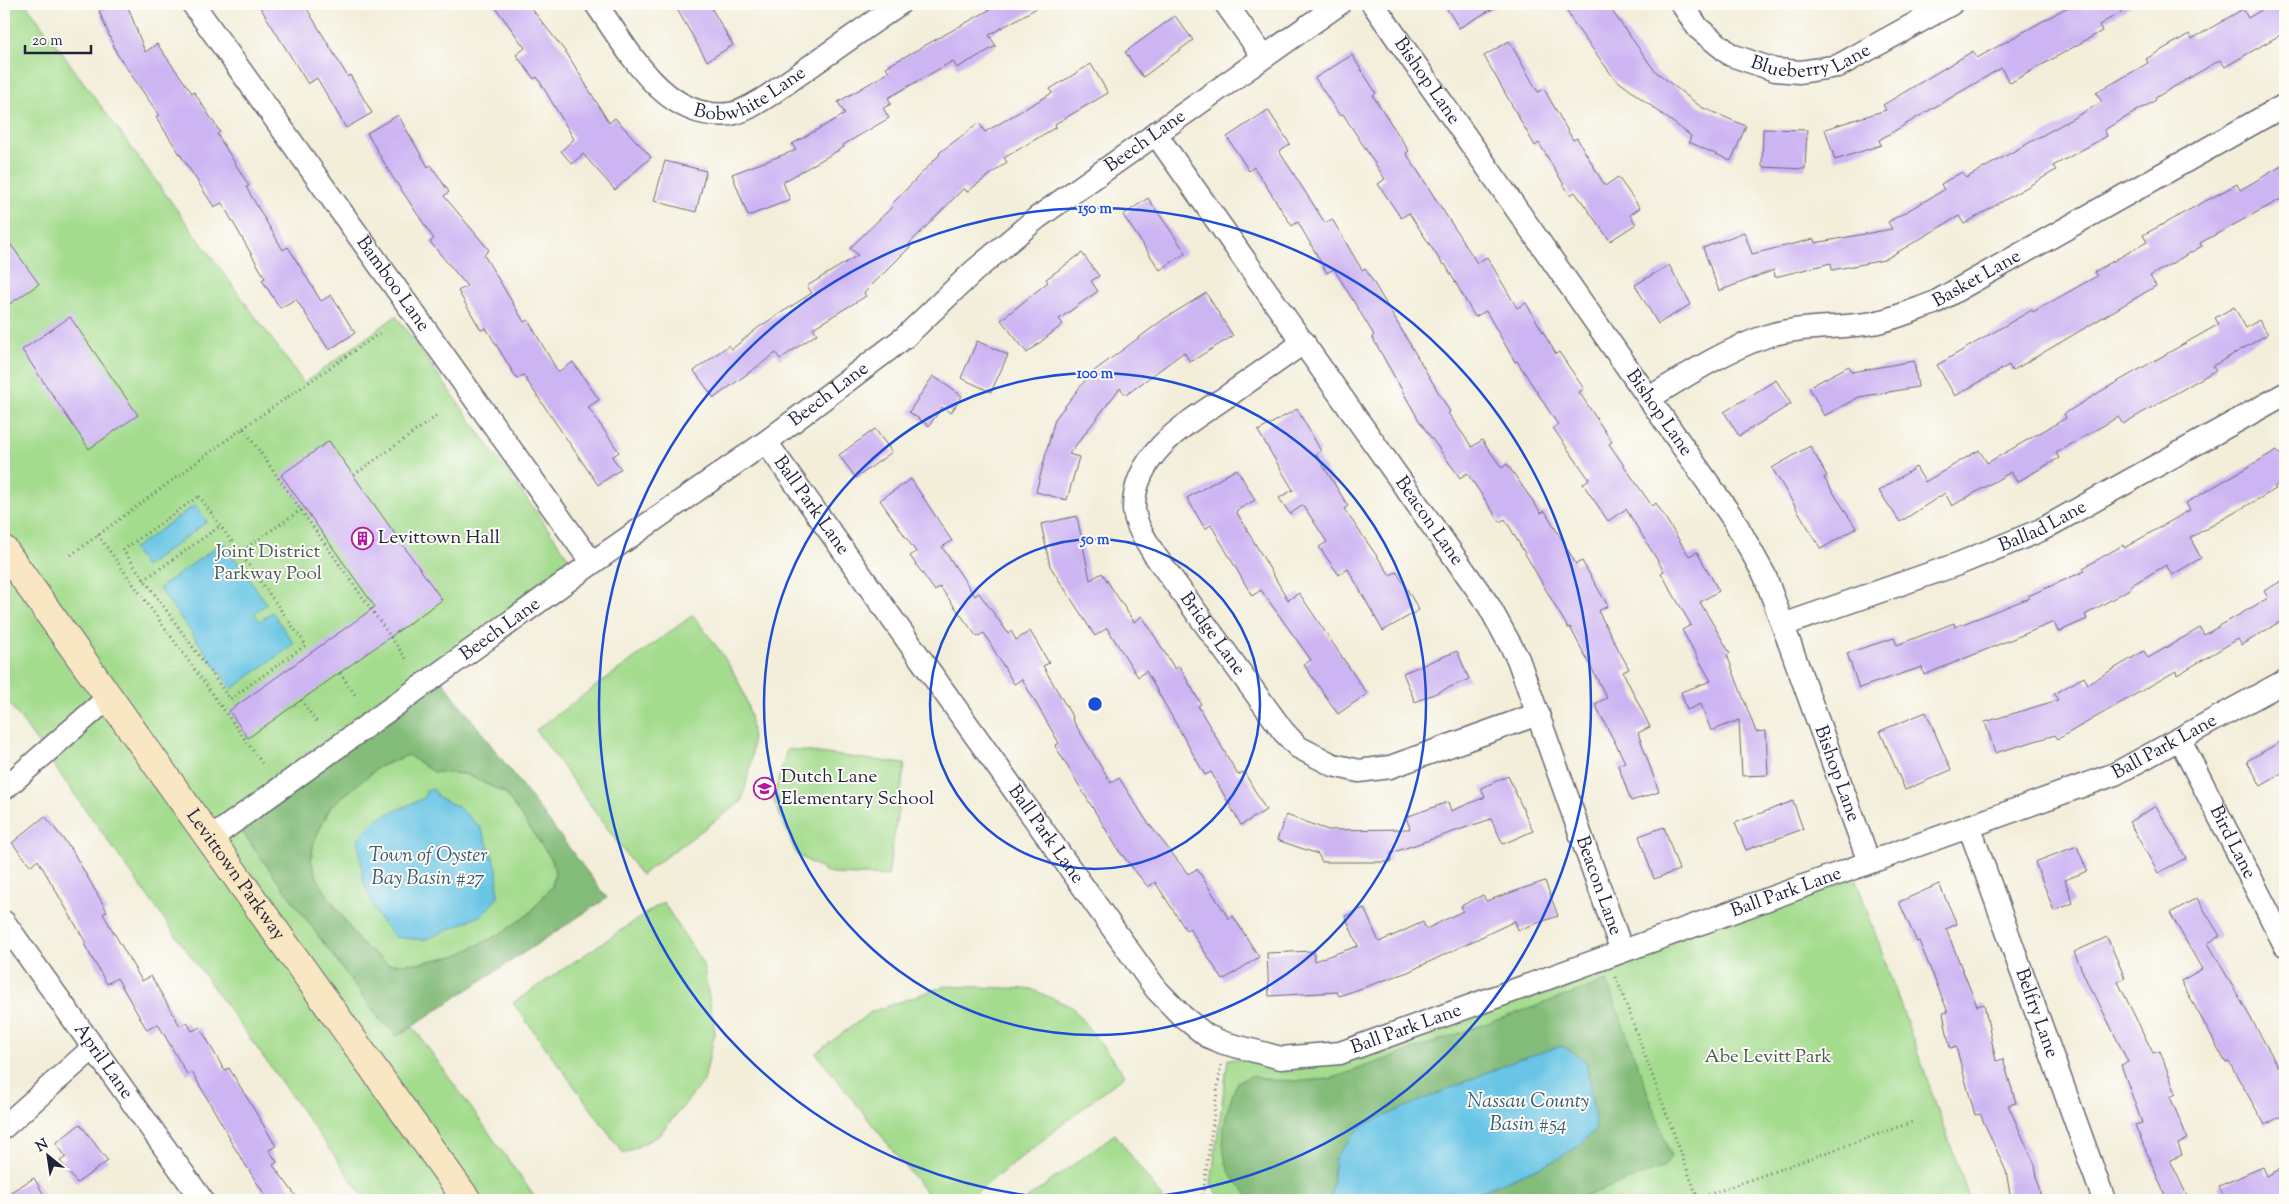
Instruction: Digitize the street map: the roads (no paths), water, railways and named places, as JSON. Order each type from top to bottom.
[{"type":"street","name":"Bamboo Lane","points":[[193,4],[592,564]]},
{"type":"street","name":"Bobwhite Lane","points":[[596,4],[647,76],[678,104],[694,111],[713,115],[732,114],[768,96],[899,4]]},
{"type":"street","points":[[1226,4],[1263,56]]},
{"type":"street","name":"Beech Lane","points":[[210,839],[592,564],[766,442],[905,337],[974,271],[1037,218],[1263,56],[1339,4]]},
{"type":"street","name":"Bishop Lane","points":[[1373,4],[1734,520],[1765,576],[1869,862]]},
{"type":"street","name":"Blueberry Lane","points":[[1682,4],[1698,28],[1731,55],[1775,70],[1800,72],[1838,66],[1951,4]]},
{"type":"street","name":"Basket Lane","points":[[1649,398],[1719,357],[1768,336],[1800,329],[1872,323],[1896,317],[1934,302],[2285,105]]},
{"type":"street","name":"Beacon Lane","points":[[1156,133],[1489,606],[1518,659],[1538,714],[1615,954]]},
{"type":"street","name":"Bridge Lane","points":[[1304,342],[1172,434],[1149,460],[1139,480],[1134,509],[1138,526],[1154,554],[1283,731],[1298,747],[1333,765],[1359,771],[1390,767],[1538,714]]},
{"type":"street","name":"Ballad Lane","points":[[1783,625],[1958,564],[2041,530],[2285,394]]},
{"type":"street","name":"Ball Park Lane","points":[[766,442],[1156,988],[1182,1016],[1207,1036],[1224,1044],[1281,1058],[1340,1053],[2115,774],[2285,682]]},
{"type":"street","name":"Levittown Parkway","points":[[4,550],[467,1200]]},
{"type":"street","points":[[4,789],[108,698]]},
{"type":"street","name":"Bird Lane","points":[[2180,740],[2285,945]]},
{"type":"street","name":"Belfry Lane","points":[[1969,826],[2104,1200]]},
{"type":"street","name":"April Lane","points":[[4,922],[202,1200]]},
{"type":"street","points":[[4,1127],[93,1048]]},
{"type":"water","points":[[195,505],[207,522],[145,567],[133,549]]},
{"type":"water","points":[[223,542],[267,604],[254,613],[260,621],[272,612],[294,644],[232,689],[159,588]]},
{"type":"water","name":"Town of Oyster Bay Basin #27","points":[[433,789],[438,797],[458,807],[481,828],[497,868],[498,897],[482,915],[424,940],[395,937],[377,916],[363,879],[358,839],[377,819],[424,798],[426,791]]},
{"type":"water","name":"Nassau County Basin #54","points":[[1562,1046],[1586,1061],[1596,1128],[1580,1145],[1556,1160],[1461,1200],[1333,1200],[1331,1196],[1335,1157],[1361,1126],[1519,1059]]},
{"type":"place","name":"Levittown Hall","points":[[362,538]]},
{"type":"place","name":"Dutch Lane Elementary School","points":[[765,788]]},
{"type":"park label","name":"Joint District Parkway Pool","points":[[268,563]]},
{"type":"park label","name":"Abe Levitt Park","points":[[1768,1057]]}]
